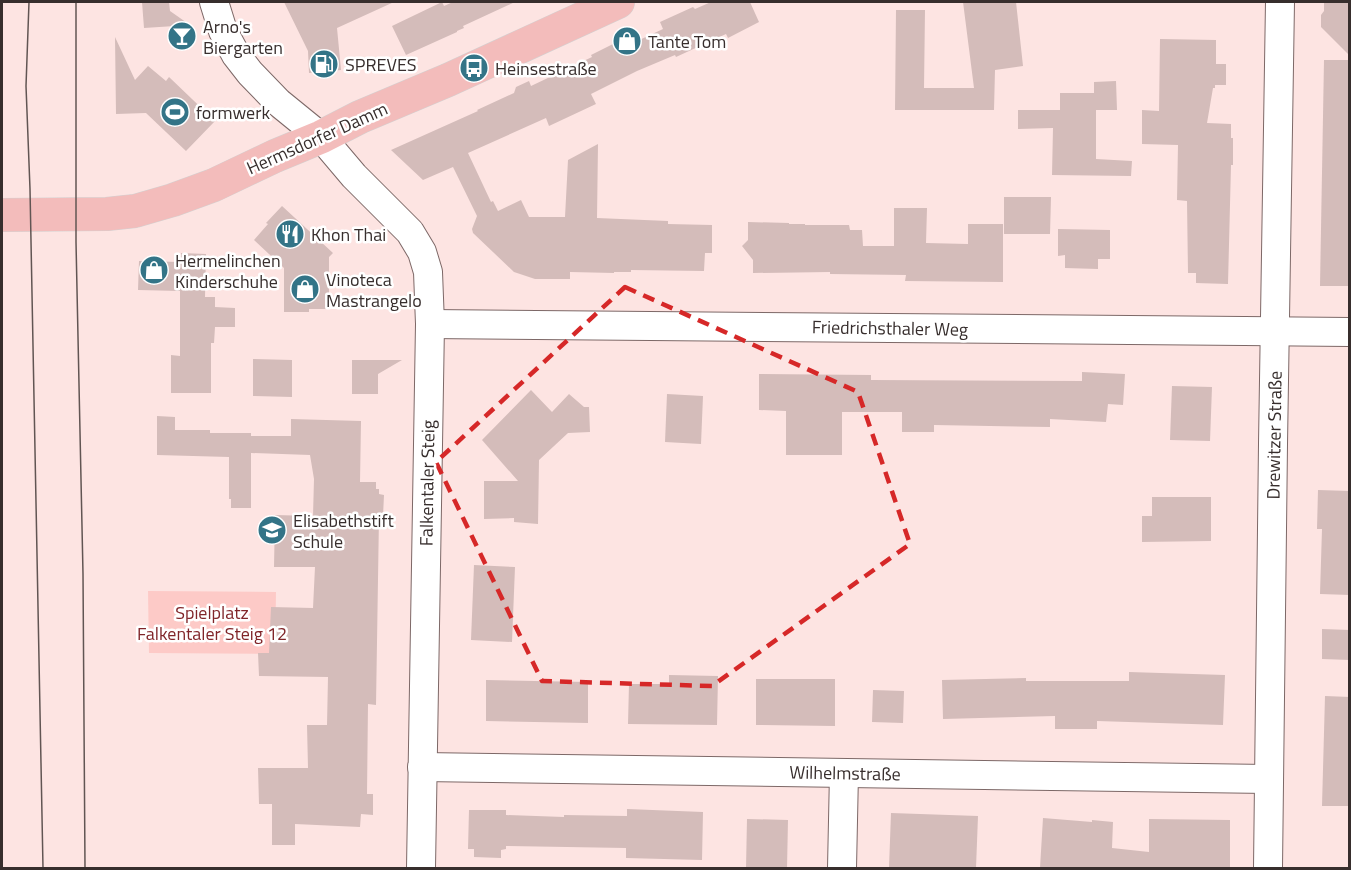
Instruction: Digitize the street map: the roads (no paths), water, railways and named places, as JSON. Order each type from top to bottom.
[{"type":"main road","name":"Hermsdorfer Damm","points":[[2,215],[107,214],[135,211],[173,200],[214,185],[618,2]]},
{"type":"street","points":[[214,2],[223,31],[250,74],[278,102],[321,137]]},
{"type":"street","name":"Drewitzer Straße","points":[[1268,868],[1280,2]]},
{"type":"street","name":"Falkentaler Steig","points":[[321,137],[354,176],[410,231],[422,252],[428,272],[430,324],[421,868]]},
{"type":"street","name":"Friedrichsthaler Weg","points":[[430,324],[1350,332]]},
{"type":"street","name":"Wilhelmstraße","points":[[422,767],[1268,779]]},
{"type":"street","points":[[842,868],[844,773]]},
{"type":"tram line","points":[[29,2],[26,86],[43,868]]},
{"type":"tram line","points":[[76,2],[76,242],[83,574],[85,868]]},
{"type":"place","name":"Arno's Biergarten","points":[[182,36]]},
{"type":"place","name":"Tante Tom","points":[[627,41]]},
{"type":"place","name":"SPREVES","points":[[324,64]]},
{"type":"place","name":"Heinsestraße","points":[[474,68]]},
{"type":"place","name":"formwerk","points":[[175,112]]},
{"type":"place","name":"Khon Thai","points":[[290,234]]},
{"type":"place","name":"Hermelinchen Kinderschuhe","points":[[154,270]]},
{"type":"place","name":"Vinoteca Mastrangelo","points":[[305,289]]},
{"type":"place","name":"Elisabethstift Schule","points":[[272,530]]},
{"type":"park label","name":"Spielplatz Falkentaler Steig 12","points":[[212,622]]}]
